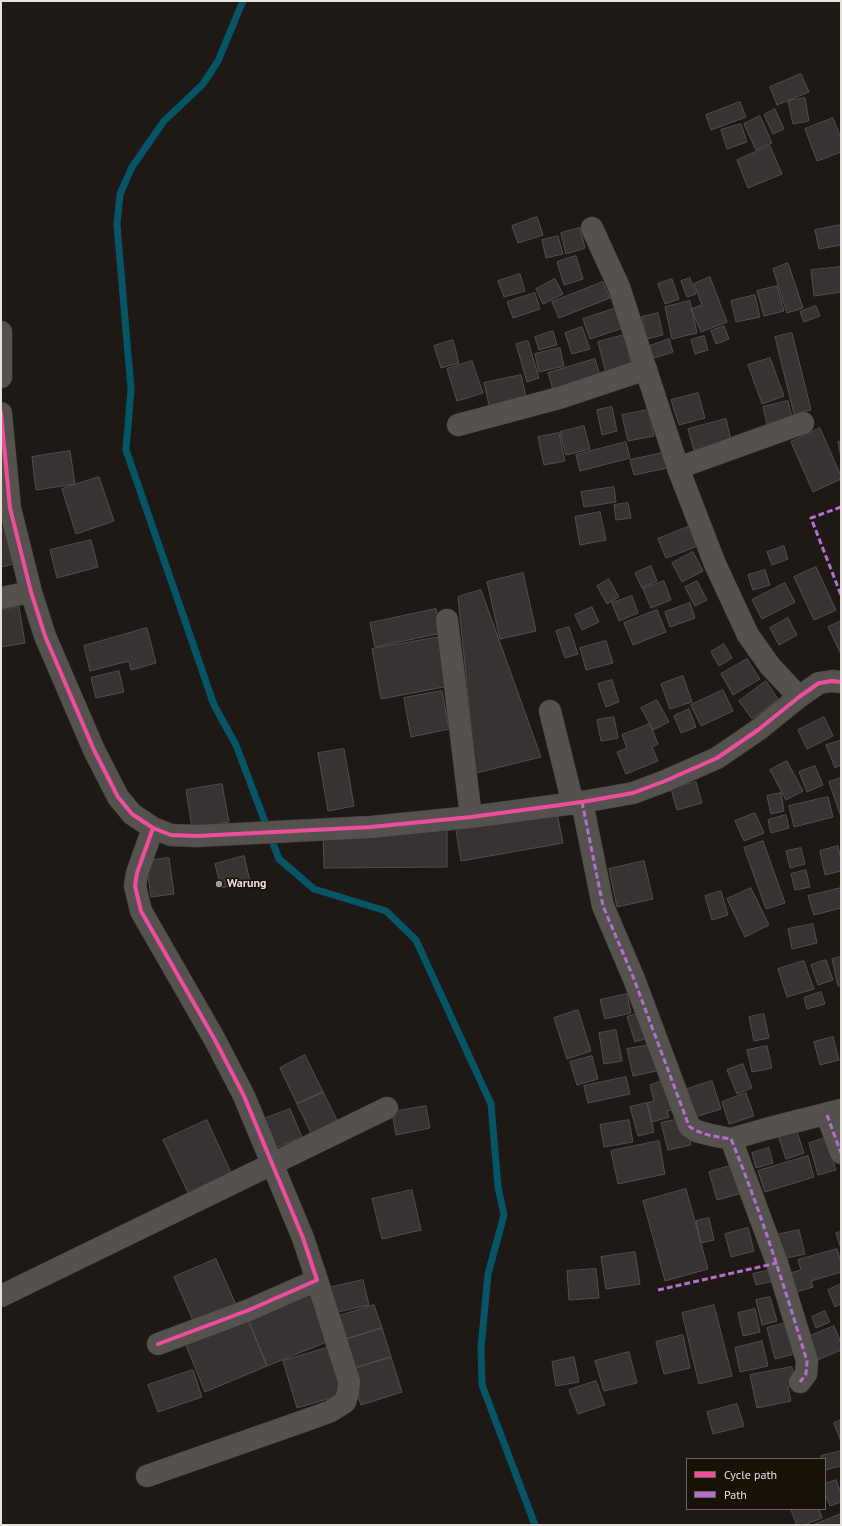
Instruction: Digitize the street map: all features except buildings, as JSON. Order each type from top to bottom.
[{"type":"street","points":[[592,228],[619,287],[678,468],[715,564],[748,635],[770,666],[799,697]]},
{"type":"street","points":[[1,332],[1,377]]},
{"type":"street","points":[[458,425],[558,398],[646,369]]},
{"type":"street","points":[[1,413],[10,508],[31,592],[45,636],[97,757],[118,797],[132,814],[153,828],[171,835],[197,836],[371,827],[471,817],[578,803],[634,793],[718,758],[758,730],[819,683],[832,680],[841,682]]},
{"type":"street","points":[[678,468],[803,423]]},
{"type":"street","points":[[1,598],[31,592]]},
{"type":"street","points":[[447,620],[471,817]]},
{"type":"street","points":[[550,711],[578,803],[603,906],[634,979],[690,1126],[696,1130],[711,1135],[731,1139],[834,1113],[841,1153]]},
{"type":"street","points":[[146,1476],[331,1411],[345,1402],[348,1393],[349,1381],[303,1238],[244,1096],[215,1040],[141,911],[135,886],[137,874],[153,828]]},
{"type":"street","points":[[1,1296],[386,1108]]},
{"type":"street","points":[[731,1139],[777,1263],[807,1361],[806,1374],[800,1382]]},
{"type":"street","points":[[158,1344],[250,1310],[317,1280]]},
{"type":"waterway","points":[[243,1],[218,61],[203,84],[164,121],[132,167],[120,194],[117,225],[131,389],[126,450],[214,705],[236,745],[279,859],[314,889],[386,911],[416,940],[491,1104],[498,1187],[504,1215],[488,1274],[481,1348],[482,1385],[535,1525]]},
{"type":"marked path","points":[[841,507],[811,518],[841,595]]},
{"type":"marked path","points":[[582,802],[603,906],[634,979],[689,1126],[704,1134],[731,1139],[752,1194],[781,1277],[807,1361],[806,1374],[800,1382]]},
{"type":"marked path","points":[[827,1115],[841,1153]]},
{"type":"marked path","points":[[658,1290],[777,1263]]},
{"type":"cycle path","points":[[1,413],[10,508],[31,592],[45,636],[94,750],[118,797],[132,814],[153,828],[171,835],[197,836],[371,827],[471,817],[582,802],[633,793],[665,781],[717,758],[758,730],[819,683],[832,681],[841,682]]},
{"type":"cycle path","points":[[153,828],[137,873],[135,886],[141,911],[215,1040],[244,1096],[303,1238],[317,1280],[249,1310],[158,1344]]},
{"type":"place","name":"Warung","points":[[219,884]]}]
